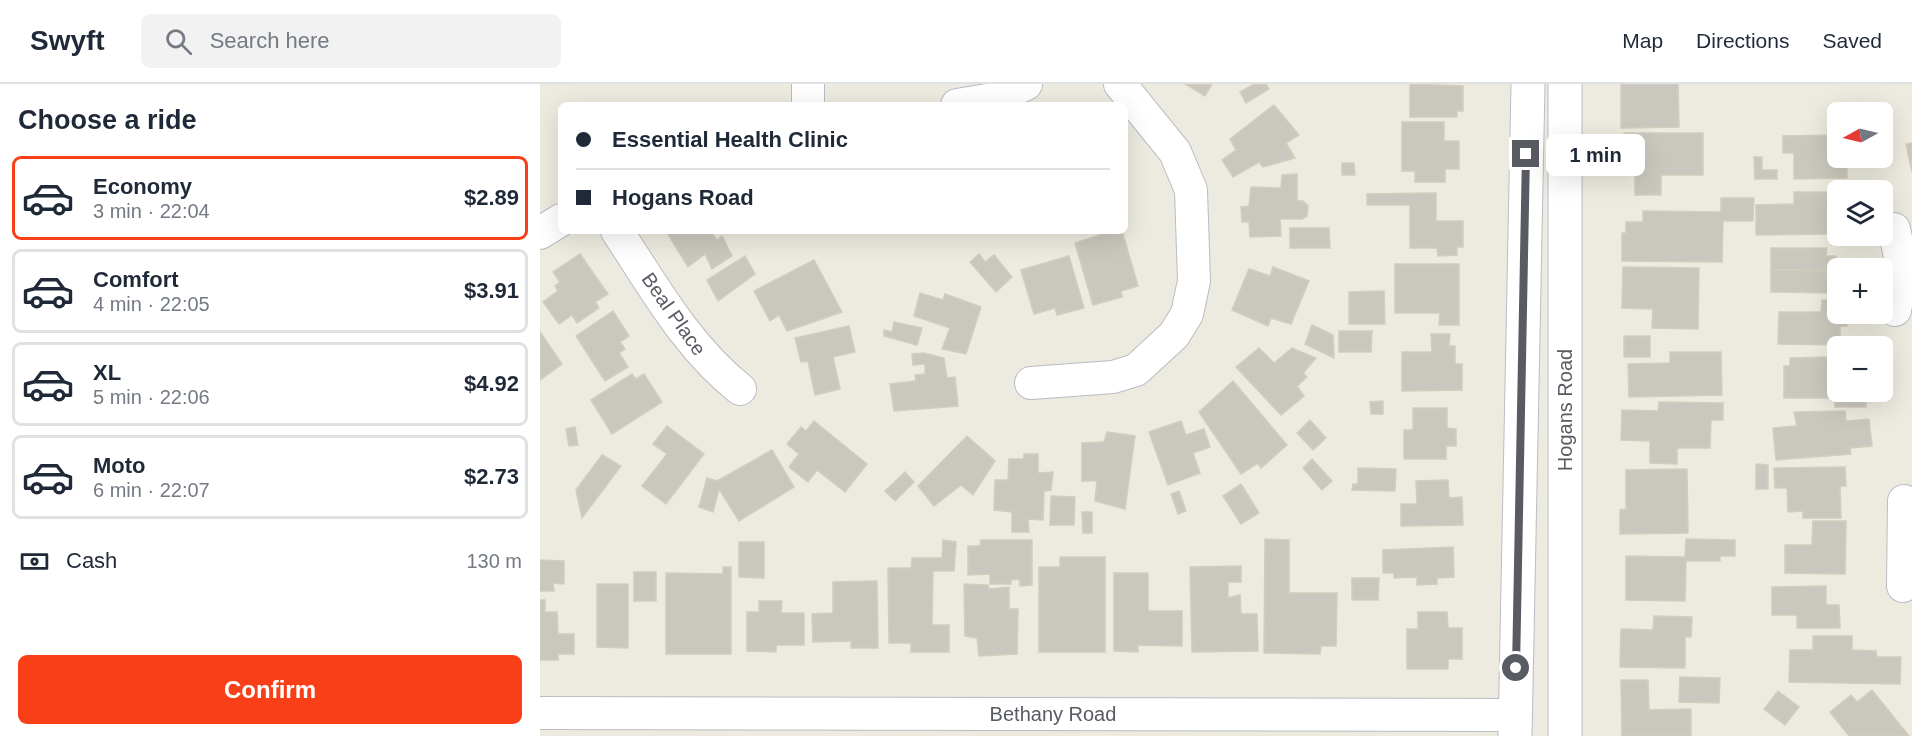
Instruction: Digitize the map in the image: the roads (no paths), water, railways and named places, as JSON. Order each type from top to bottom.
[{"type":"street","points":[[808,84],[808,102]]},
{"type":"street","points":[[976,102],[994,99],[1026,84]]},
{"type":"street","points":[[1031,383],[1113,377],[1136,370],[1174,335],[1187,314],[1194,281],[1191,190],[1175,152],[1120,84]]},
{"type":"street","points":[[1515,725],[1527,84]]},
{"type":"street","name":"Hogans Road","points":[[1565,84],[1565,726]]},
{"type":"street","points":[[540,233],[558,222]]},
{"type":"street","points":[[1894,229],[1907,270],[1895,310]]},
{"type":"street","name":"Beal Place","points":[[619,234],[695,348],[717,371],[740,389]]},
{"type":"street","points":[[1903,586],[1908,548],[1904,501]]},
{"type":"street","name":"Bethany Road","points":[[540,713],[862,725],[1565,726]]}]
